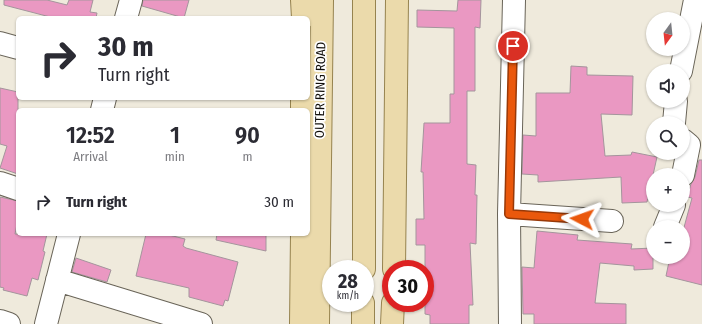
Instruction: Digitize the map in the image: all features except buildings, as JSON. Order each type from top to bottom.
[{"type":"main road","points":[[302,0],[302,16]]},
{"type":"main road","name":"OUTER RING ROAD","points":[[318,324],[319,141],[322,0]]},
{"type":"main road","points":[[364,0],[364,260]]},
{"type":"main road","points":[[394,260],[397,0]]},
{"type":"main road","points":[[301,324],[302,236]]},
{"type":"main road","points":[[363,312],[363,324]]},
{"type":"main road","points":[[392,324],[393,312]]},
{"type":"street","points":[[127,16],[131,0]]},
{"type":"street","points":[[510,324],[509,214],[514,0]]},
{"type":"street","points":[[682,64],[695,0]]},
{"type":"street","points":[[0,43],[16,47]]},
{"type":"street","points":[[0,183],[16,188]]},
{"type":"street","points":[[509,214],[612,221]]},
{"type":"street","points":[[46,324],[69,236]]},
{"type":"street","points":[[57,280],[201,324]]},
{"type":"street","points":[[0,322],[8,324]]},
{"type":"route","points":[[513,46],[509,214],[582,219]]}]
